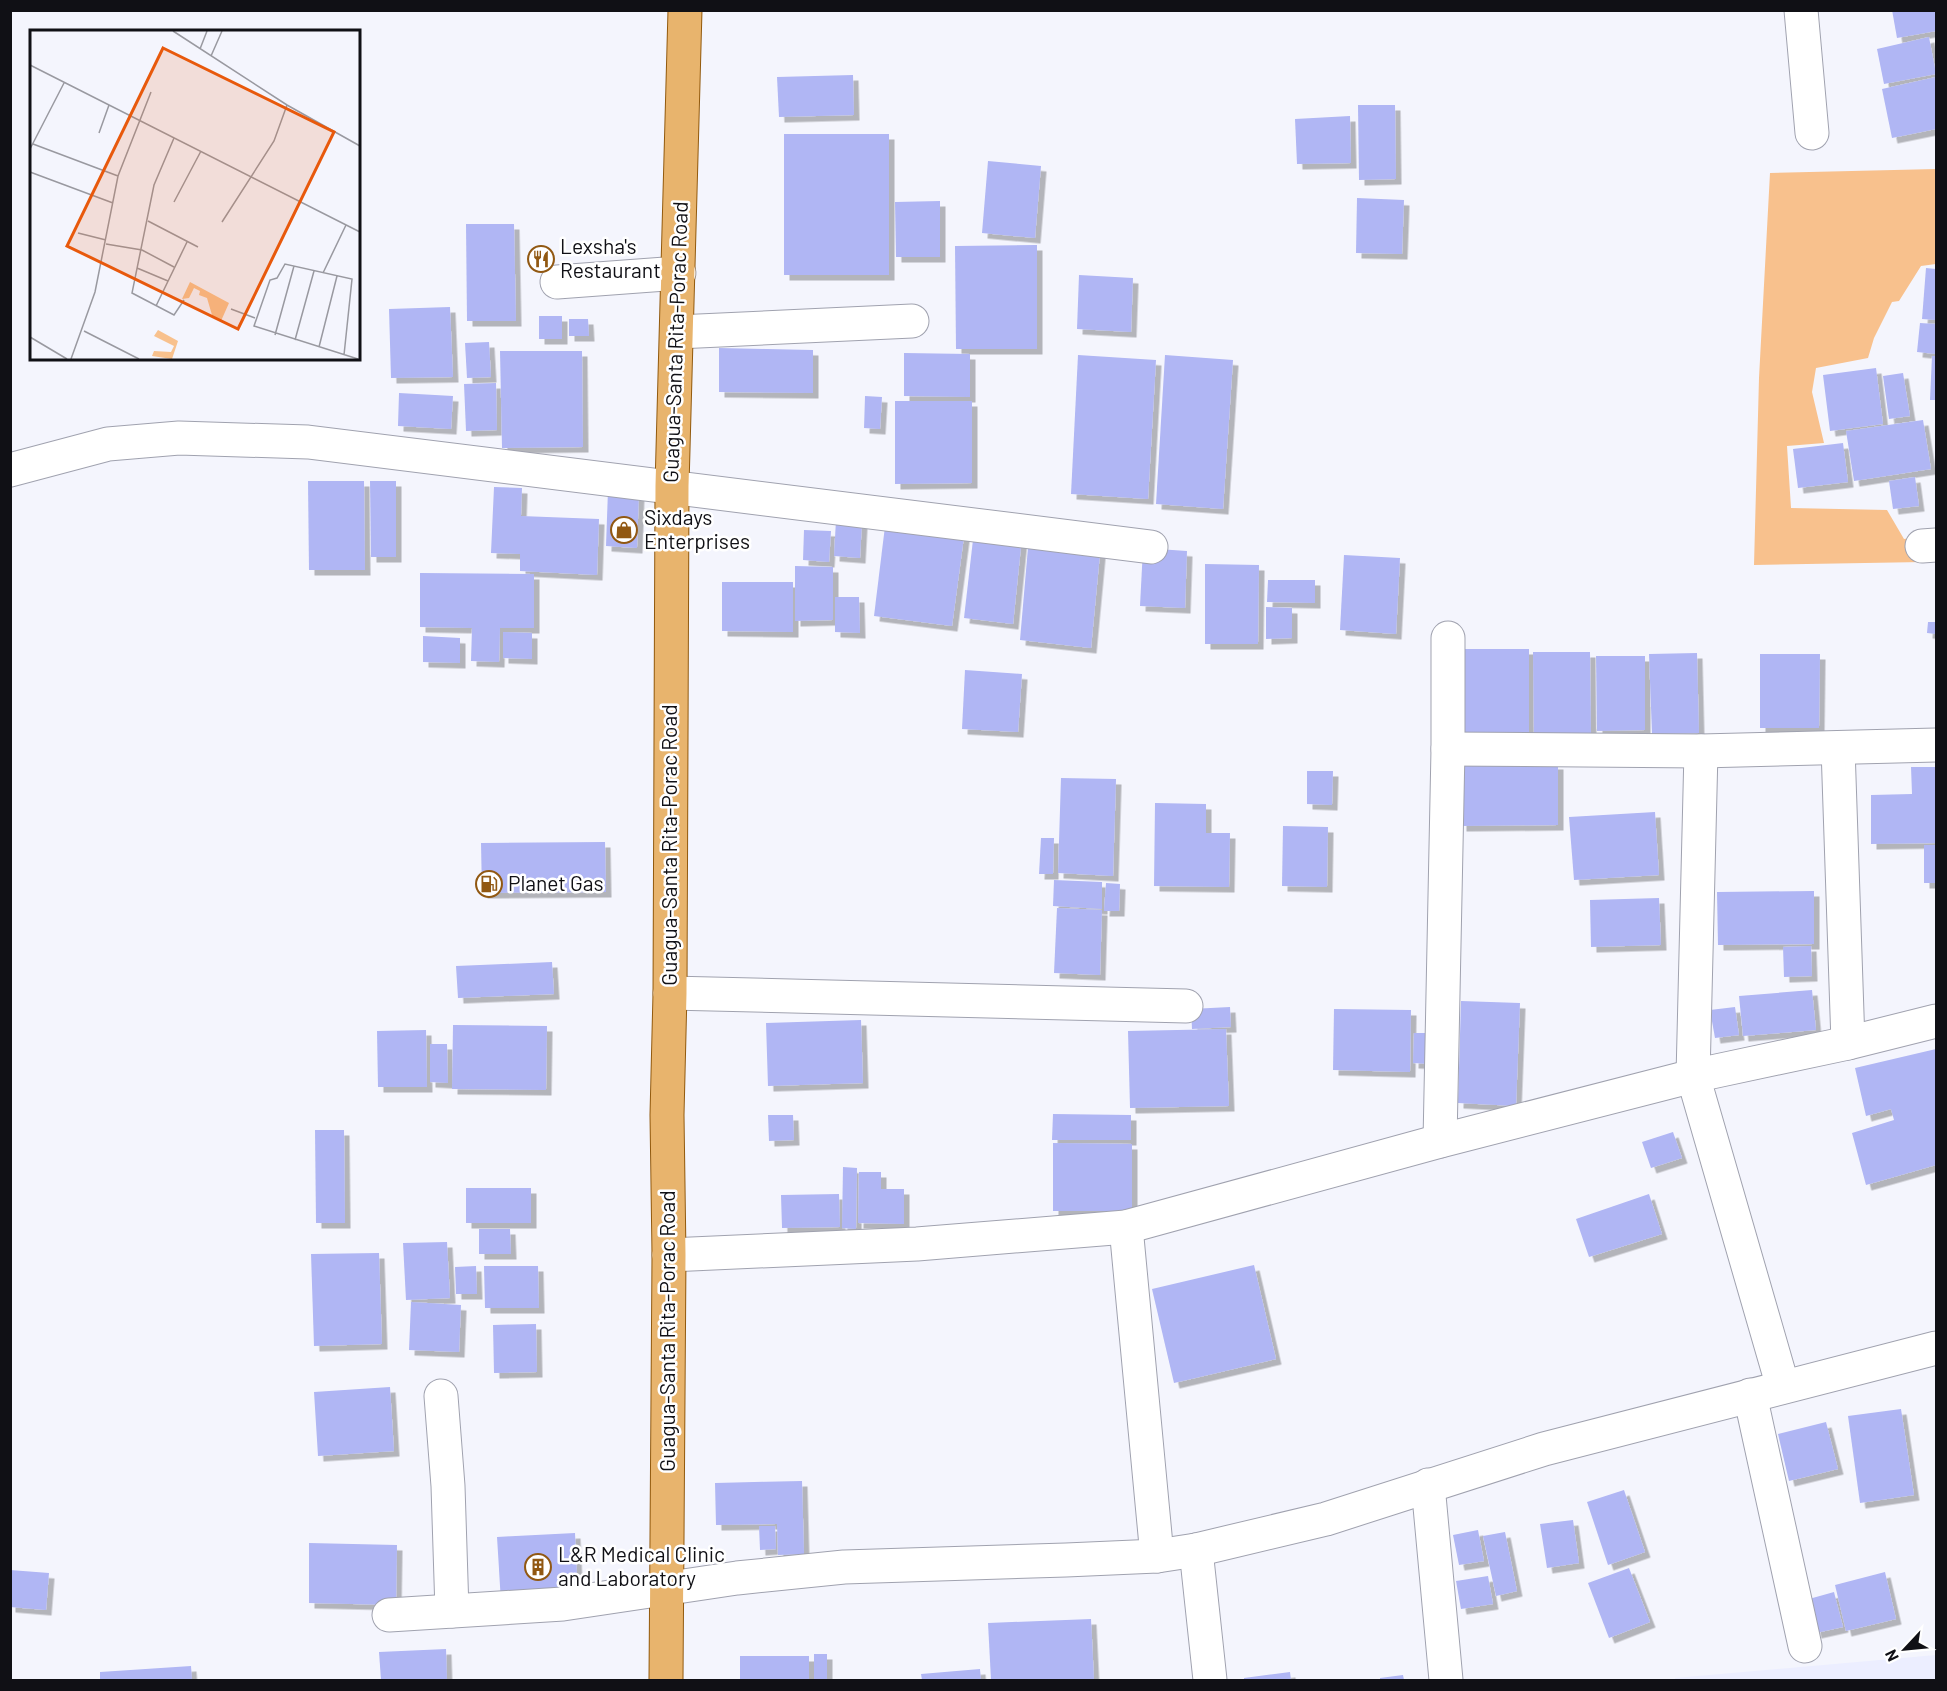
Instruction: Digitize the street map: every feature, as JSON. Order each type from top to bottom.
[{"type":"main road","name":"Guagua-Santa Rita-Porac Road","points":[[666,1680],[669,1255],[667,1115],[670,993],[672,486],[685,10]]},
{"type":"street","points":[[1801,10],[1812,133]]},
{"type":"street","points":[[557,282],[679,273]]},
{"type":"street","points":[[677,332],[912,321]]},
{"type":"street","points":[[10,470],[108,444],[180,438],[308,442],[1151,547]]},
{"type":"street","points":[[1440,1141],[1448,638]]},
{"type":"street","points":[[1448,749],[1701,751],[1936,745]]},
{"type":"street","points":[[1838,748],[1848,1044]]},
{"type":"street","points":[[1701,751],[1693,1076],[1783,1387]]},
{"type":"street","points":[[670,993],[1186,1006]]},
{"type":"street","points":[[669,1255],[917,1244],[1126,1227],[1440,1141],[1693,1076],[1848,1044],[1936,1021]]},
{"type":"street","points":[[1126,1227],[1157,1556]]},
{"type":"street","points":[[389,1615],[563,1604],[738,1578],[844,1567],[1157,1556],[1196,1550],[1326,1519],[1544,1449],[1936,1348]]},
{"type":"street","points":[[441,1395],[448,1486],[452,1611]]},
{"type":"street","points":[[1750,1395],[1805,1646]]},
{"type":"street","points":[[1428,1485],[1446,1680]]},
{"type":"street","points":[[1196,1550],[1210,1680]]},
{"type":"shaded area","points":[[1936,169],[1936,264],[1921,266],[1899,301],[1892,302],[1874,338],[1868,358],[1816,368],[1812,392],[1824,443],[1787,446],[1791,508],[1887,510],[1904,539],[1917,537],[1923,562],[1754,565],[1759,378],[1770,173]]},
{"type":"shaded area","points":[[1936,1655],[1936,1680],[1675,1680],[1675,1678]]},
{"type":"building","points":[[1892,10],[1936,10],[1936,31],[1897,38]]},
{"type":"building","points":[[1929,37],[1936,74],[1884,84],[1877,49]]},
{"type":"building","points":[[853,75],[854,115],[779,117],[777,77]]},
{"type":"building","points":[[1936,77],[1936,129],[1892,138],[1882,89]]},
{"type":"building","points":[[1358,105],[1395,105],[1396,179],[1359,180]]},
{"type":"building","points":[[1350,116],[1351,163],[1297,164],[1295,119]]},
{"type":"building","points":[[784,134],[889,134],[889,275],[784,275]]},
{"type":"building","points":[[988,161],[1041,166],[1035,238],[982,233]]},
{"type":"building","points":[[1357,198],[1404,200],[1402,254],[1356,253]]},
{"type":"building","points":[[940,201],[940,257],[896,257],[895,202]]},
{"type":"building","points":[[466,224],[514,224],[516,321],[467,321]]},
{"type":"building","points":[[1037,245],[1037,349],[956,349],[955,246]]},
{"type":"building","points":[[1926,268],[1936,269],[1936,320],[1922,319]]},
{"type":"building","points":[[1079,275],[1133,278],[1131,332],[1077,329]]},
{"type":"building","points":[[450,307],[453,377],[391,378],[389,309]]},
{"type":"building","points":[[539,316],[562,316],[562,339],[539,339]]},
{"type":"building","points":[[569,319],[588,319],[589,336],[569,336]]},
{"type":"building","points":[[1920,323],[1936,324],[1936,354],[1917,352]]},
{"type":"building","points":[[489,342],[491,377],[467,378],[465,343]]},
{"type":"building","points":[[719,348],[813,350],[813,393],[719,392]]},
{"type":"building","points":[[500,351],[582,351],[583,447],[502,448]]},
{"type":"building","points":[[904,353],[970,354],[970,397],[904,396]]},
{"type":"building","points":[[1078,355],[1156,360],[1148,499],[1071,494]]},
{"type":"building","points":[[1165,355],[1233,360],[1223,509],[1156,504]]},
{"type":"building","points":[[1932,356],[1936,356],[1936,400],[1930,400]]},
{"type":"building","points":[[1876,368],[1883,424],[1830,431],[1823,375]]},
{"type":"building","points":[[1903,373],[1910,416],[1889,419],[1883,376]]},
{"type":"building","points":[[496,383],[497,430],[466,431],[464,384]]},
{"type":"building","points":[[399,393],[453,396],[451,429],[398,426]]},
{"type":"building","points":[[865,396],[882,397],[880,429],[864,428]]},
{"type":"building","points":[[895,401],[972,401],[972,483],[895,484]]},
{"type":"building","points":[[1923,420],[1931,469],[1854,481],[1846,431]]},
{"type":"building","points":[[1843,443],[1848,482],[1798,488],[1793,449]]},
{"type":"building","points":[[1915,477],[1919,506],[1893,509],[1889,481]]},
{"type":"building","points":[[308,481],[364,481],[365,570],[309,570]]},
{"type":"building","points":[[370,481],[396,481],[396,557],[371,557]]},
{"type":"building","points":[[494,487],[522,488],[521,516],[599,519],[597,575],[520,571],[520,554],[491,553]]},
{"type":"building","points":[[608,490],[639,491],[637,548],[606,546]]},
{"type":"building","points":[[886,518],[965,529],[952,626],[874,616]]},
{"type":"building","points":[[836,520],[862,522],[860,558],[834,556]]},
{"type":"building","points":[[804,530],[831,531],[829,562],[803,560]]},
{"type":"building","points":[[974,531],[1022,537],[1013,624],[964,618]]},
{"type":"building","points":[[1029,536],[1101,543],[1091,648],[1020,640]]},
{"type":"building","points":[[1143,548],[1187,551],[1185,608],[1140,606]]},
{"type":"building","points":[[1344,555],[1400,558],[1396,634],[1340,630]]},
{"type":"building","points":[[1205,564],[1259,565],[1258,644],[1205,644]]},
{"type":"building","points":[[795,566],[833,567],[833,620],[795,621]]},
{"type":"building","points":[[420,573],[534,574],[534,628],[500,628],[499,662],[471,661],[472,628],[420,627]]},
{"type":"building","points":[[1268,580],[1315,580],[1315,603],[1267,602]]},
{"type":"building","points":[[722,582],[793,582],[793,632],[722,631]]},
{"type":"building","points":[[835,597],[859,597],[860,633],[835,632]]},
{"type":"building","points":[[1266,607],[1292,608],[1292,638],[1266,639]]},
{"type":"building","points":[[1928,622],[1936,622],[1936,634],[1927,633]]},
{"type":"building","points":[[503,632],[532,633],[532,659],[503,658]]},
{"type":"building","points":[[423,636],[460,638],[460,663],[423,662]]},
{"type":"building","points":[[1460,649],[1529,649],[1529,732],[1460,732]]},
{"type":"building","points":[[1533,652],[1590,652],[1591,734],[1534,735]]},
{"type":"building","points":[[1697,653],[1699,733],[1652,734],[1649,654]]},
{"type":"building","points":[[1760,654],[1820,654],[1819,728],[1760,728]]},
{"type":"building","points":[[1596,656],[1645,656],[1645,730],[1597,731]]},
{"type":"building","points":[[965,670],[1022,674],[1018,732],[962,729]]},
{"type":"building","points":[[1461,763],[1558,764],[1558,825],[1461,826]]},
{"type":"building","points":[[1911,767],[1936,767],[1936,843],[1871,844],[1871,795],[1912,794]]},
{"type":"building","points":[[1307,771],[1333,771],[1332,805],[1307,804]]},
{"type":"building","points":[[1061,778],[1116,779],[1113,876],[1058,873]]},
{"type":"building","points":[[1155,803],[1206,804],[1206,833],[1230,833],[1229,887],[1154,886]]},
{"type":"building","points":[[1655,812],[1659,875],[1574,880],[1569,817]]},
{"type":"building","points":[[1283,826],[1328,827],[1327,887],[1282,886]]},
{"type":"building","points":[[1041,838],[1054,838],[1053,874],[1039,874]]},
{"type":"building","points":[[605,842],[606,892],[482,893],[481,843]]},
{"type":"building","points":[[1924,845],[1936,845],[1936,883],[1924,883]]},
{"type":"building","points":[[1054,880],[1102,882],[1102,909],[1053,906]]},
{"type":"building","points":[[1106,883],[1120,884],[1119,911],[1104,911]]},
{"type":"building","points":[[1814,891],[1814,944],[1718,945],[1717,892]]},
{"type":"building","points":[[1659,898],[1661,945],[1591,947],[1590,900]]},
{"type":"building","points":[[1057,908],[1102,910],[1100,975],[1054,973]]},
{"type":"building","points":[[1811,946],[1812,976],[1784,977],[1783,947]]},
{"type":"building","points":[[552,962],[554,994],[458,998],[456,966]]},
{"type":"building","points":[[1812,990],[1816,1030],[1743,1036],[1739,996]]},
{"type":"building","points":[[1461,1001],[1520,1003],[1516,1106],[1458,1103]]},
{"type":"building","points":[[1230,1007],[1231,1027],[1192,1029],[1191,1009]]},
{"type":"building","points":[[1735,1007],[1739,1035],[1715,1038],[1710,1010]]},
{"type":"building","points":[[1334,1009],[1411,1010],[1410,1072],[1333,1070]]},
{"type":"building","points":[[861,1020],[863,1083],[768,1086],[766,1023]]},
{"type":"building","points":[[453,1025],[547,1026],[546,1090],[452,1089]]},
{"type":"building","points":[[1226,1029],[1229,1106],[1130,1108],[1128,1031]]},
{"type":"building","points":[[426,1030],[427,1087],[378,1087],[377,1031]]},
{"type":"building","points":[[1414,1033],[1431,1033],[1430,1064],[1413,1063]]},
{"type":"building","points":[[430,1044],[447,1044],[448,1083],[430,1082]]},
{"type":"building","points":[[1936,1049],[1936,1165],[1866,1185],[1852,1133],[1894,1120],[1891,1109],[1866,1116],[1855,1068]]},
{"type":"building","points":[[1053,1114],[1131,1115],[1131,1140],[1052,1140]]},
{"type":"building","points":[[768,1115],[793,1115],[794,1140],[769,1141]]},
{"type":"building","points":[[315,1130],[344,1130],[345,1223],[316,1223]]},
{"type":"building","points":[[1673,1132],[1682,1158],[1651,1168],[1642,1142]]},
{"type":"building","points":[[1053,1143],[1132,1144],[1132,1211],[1053,1211]]},
{"type":"building","points":[[843,1167],[857,1168],[856,1229],[842,1228]]},
{"type":"building","points":[[859,1172],[881,1172],[881,1189],[904,1189],[904,1224],[858,1223]]},
{"type":"building","points":[[466,1188],[531,1188],[531,1223],[466,1223]]},
{"type":"building","points":[[839,1194],[840,1227],[782,1228],[781,1195]]},
{"type":"building","points":[[1649,1194],[1662,1234],[1589,1257],[1576,1219]]},
{"type":"building","points":[[479,1229],[510,1229],[511,1254],[479,1254]]},
{"type":"building","points":[[447,1242],[450,1298],[406,1300],[403,1243]]},
{"type":"building","points":[[379,1253],[382,1344],[314,1346],[311,1254]]},
{"type":"building","points":[[1254,1265],[1276,1359],[1174,1383],[1152,1289]]},
{"type":"building","points":[[476,1266],[477,1294],[456,1294],[455,1267]]},
{"type":"building","points":[[484,1266],[538,1266],[539,1308],[485,1308]]},
{"type":"building","points":[[411,1302],[461,1305],[459,1352],[409,1350]]},
{"type":"building","points":[[536,1324],[537,1372],[494,1373],[493,1325]]},
{"type":"building","points":[[390,1387],[394,1451],[318,1456],[314,1392]]},
{"type":"building","points":[[1901,1409],[1914,1495],[1860,1503],[1848,1416]]},
{"type":"building","points":[[1826,1422],[1838,1469],[1789,1481],[1778,1434]]},
{"type":"building","points":[[802,1481],[804,1554],[778,1555],[777,1524],[716,1525],[715,1483]]},
{"type":"building","points":[[1624,1490],[1645,1552],[1608,1565],[1587,1502]]},
{"type":"building","points":[[1573,1520],[1579,1563],[1547,1568],[1540,1524]]},
{"type":"building","points":[[759,1526],[775,1526],[776,1549],[760,1550]]},
{"type":"building","points":[[1478,1530],[1484,1561],[1459,1565],[1453,1535]]},
{"type":"building","points":[[1505,1532],[1517,1591],[1496,1596],[1483,1536]]},
{"type":"building","name":"L&R Medical Clinic and Laboratory","points":[[575,1533],[578,1598],[501,1602],[497,1537]]},
{"type":"building","points":[[309,1543],[397,1545],[396,1605],[309,1603]]},
{"type":"building","points":[[1629,1568],[1650,1622],[1609,1638],[1588,1583]]},
{"type":"building","points":[[10,1570],[49,1573],[46,1610],[10,1607]]},
{"type":"building","points":[[1885,1572],[1896,1619],[1846,1631],[1835,1585]]},
{"type":"building","points":[[1488,1576],[1493,1604],[1461,1609],[1456,1581]]},
{"type":"building","points":[[1834,1592],[1843,1627],[1816,1633],[1809,1599]]},
{"type":"building","points":[[1091,1619],[1094,1680],[991,1680],[988,1623]]},
{"type":"building","points":[[446,1649],[447,1680],[381,1680],[379,1652]]},
{"type":"building","points":[[814,1654],[827,1654],[827,1680],[814,1680]]},
{"type":"building","points":[[740,1656],[809,1656],[809,1680],[740,1680]]},
{"type":"building","points":[[191,1666],[192,1680],[100,1680],[100,1672]]},
{"type":"building","points":[[980,1669],[981,1680],[922,1680],[921,1674]]},
{"type":"building","points":[[1290,1672],[1291,1680],[1244,1680],[1244,1678]]},
{"type":"building","points":[[1403,1675],[1404,1680],[1380,1680],[1380,1678]]},
{"type":"place","name":"Lexsha's Restaurant","points":[[541,259]]},
{"type":"place","name":"Sixdays Enterprises","points":[[624,530]]},
{"type":"place","name":"Planet Gas","points":[[489,884]]},
{"type":"place","name":"L&R Medical Clinic and Laboratory","points":[[538,1567]]}]
